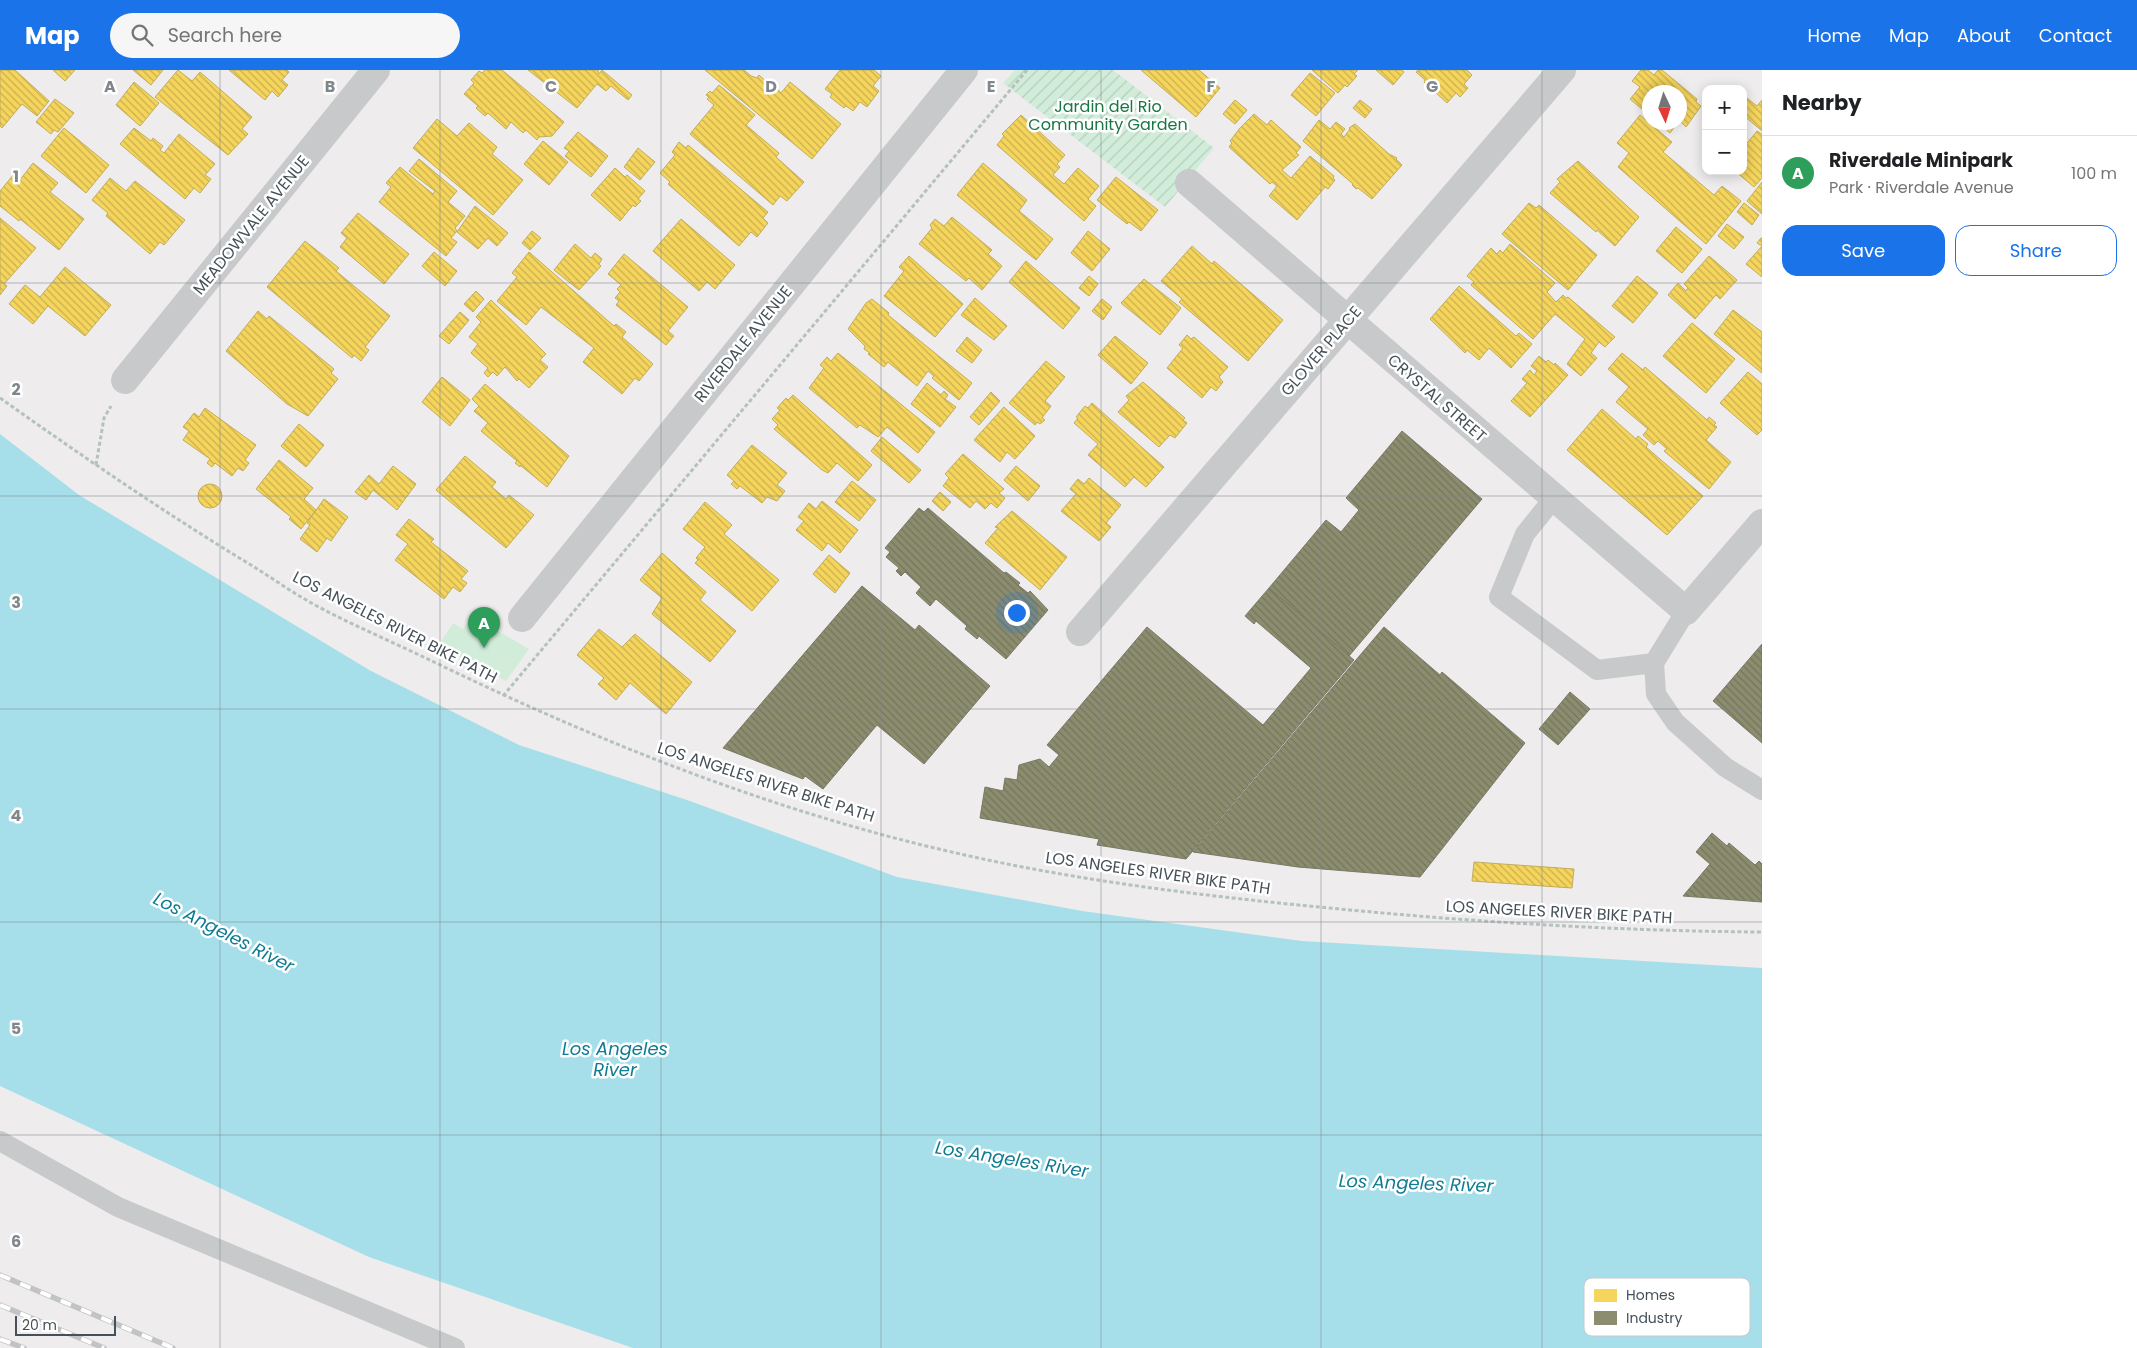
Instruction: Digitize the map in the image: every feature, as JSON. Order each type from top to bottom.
[{"type":"street","name":"MEADOWVALE AVENUE","points":[[125,380],[376,70]]},
{"type":"street","name":"RIVERDALE AVENUE","points":[[522,618],[964,70]]},
{"type":"street","name":"GLOVER PLACE","points":[[1080,632],[1562,70]]},
{"type":"street","name":"CRYSTAL STREET","points":[[1189,183],[1686,611]]},
{"type":"street","points":[[1686,611],[1762,523]]},
{"type":"lane","points":[[1554,498],[1525,534],[1499,597],[1597,670],[1654,662]]},
{"type":"lane","points":[[1686,611],[1654,662],[1656,694],[1675,722],[1725,767],[1762,790]]},
{"type":"lane","points":[[0,1141],[118,1207],[455,1348]]},
{"type":"path","points":[[503,696],[1026,70]]},
{"type":"path","name":"LOS ANGELES RIVER BIKE PATH","points":[[0,398],[197,533],[315,605],[503,696],[591,735],[679,768],[835,822],[966,855],[1115,882],[1271,903],[1423,917],[1674,931],[1762,932]]},
{"type":"path","points":[[96,465],[104,418]]},
{"type":"green space","name":"Jardin del Rio Community Garden","points":[[1015,70],[1113,70],[1214,148],[1165,207],[1003,83]]},
{"type":"green space","points":[[472,616],[529,649],[506,681],[438,646],[453,623],[463,629]]},
{"type":"water","name":"Los Angeles River","points":[[0,434],[79,495],[371,671],[519,745],[690,801],[897,877],[1082,911],[1302,941],[1762,968],[1762,1348],[633,1348],[369,1257],[0,1086]]},
{"type":"building: Homes","points":[[0,70],[15,70],[49,101],[37,116],[22,104],[2,128],[0,126]]},
{"type":"building: Homes","points":[[53,70],[75,70],[65,81]]},
{"type":"building: Homes","points":[[133,70],[163,70],[151,85]]},
{"type":"building: Homes","points":[[178,70],[192,81],[200,72],[252,117],[242,129],[248,134],[228,155],[155,97]]},
{"type":"building: Homes","points":[[229,70],[287,70],[289,72],[282,80],[288,85],[278,97],[272,91],[265,100]]},
{"type":"building: Homes","points":[[485,70],[502,70],[564,122],[552,136],[539,137],[537,140],[526,130],[523,133],[511,122],[506,129],[488,113],[485,116],[476,108],[478,106],[464,94],[474,83],[471,80],[479,71],[482,73]]},
{"type":"building: Homes","points":[[528,70],[598,70],[599,74],[602,70],[632,95],[628,100],[611,86],[606,91],[597,84],[577,108]]},
{"type":"building: Homes","points":[[705,70],[744,70],[757,78],[759,75],[769,84],[771,82],[781,93],[790,82],[841,124],[812,159]]},
{"type":"building: Homes","points":[[840,70],[874,70],[881,76],[873,86],[879,91],[867,107],[860,102],[853,111],[846,106],[844,108],[830,97],[832,94],[825,89]]},
{"type":"building: Homes","points":[[1141,70],[1199,70],[1220,88],[1196,117]]},
{"type":"building: Homes","points":[[1312,70],[1358,70],[1354,74],[1357,76],[1347,87],[1345,85],[1338,93]]},
{"type":"building: Homes","points":[[1376,70],[1402,70],[1404,72],[1393,85]]},
{"type":"building: Homes","points":[[1418,70],[1467,70],[1472,75],[1464,84],[1468,88],[1460,97],[1456,93],[1447,103],[1424,82],[1425,80],[1416,72]]},
{"type":"building: Homes","points":[[1641,70],[1648,70],[1654,75],[1658,70],[1662,70],[1680,85],[1642,85],[1642,109],[1630,99],[1640,87],[1632,81]]},
{"type":"building: Homes","points":[[1310,73],[1335,93],[1316,116],[1291,95]]},
{"type":"building: Homes","points":[[134,82],[159,103],[140,126],[116,105]]},
{"type":"building: Homes","points":[[719,85],[755,115],[746,125],[779,153],[776,157],[804,182],[787,201],[780,196],[773,205],[690,134],[714,105],[707,99],[709,97],[706,95],[710,91],[712,93]]},
{"type":"building: Homes","points":[[1687,91],[1697,99],[1696,102],[1701,106],[1687,126]]},
{"type":"building: Homes","points":[[1747,98],[1757,106],[1762,100],[1762,131],[1747,118]]},
{"type":"building: Homes","points":[[55,99],[74,113],[58,132],[54,130],[51,134],[36,122]]},
{"type":"building: Homes","points":[[1235,100],[1247,110],[1235,124],[1223,114]]},
{"type":"building: Homes","points":[[1360,100],[1372,109],[1365,118],[1353,108]]},
{"type":"building: Homes","points":[[1254,114],[1267,125],[1271,120],[1301,147],[1296,153],[1299,155],[1282,170],[1291,178],[1310,156],[1334,176],[1335,180],[1328,189],[1325,187],[1297,220],[1269,196],[1277,186],[1272,182],[1270,184],[1229,147],[1232,143],[1230,141]]},
{"type":"building: Homes","points":[[1021,115],[1065,155],[1057,164],[1060,167],[1053,175],[1064,184],[1078,168],[1099,186],[1088,199],[1096,206],[1084,221],[997,145],[1004,136],[1002,134]]},
{"type":"building: Homes","points":[[1640,115],[1642,117],[1642,130],[1658,130],[1672,142],[1663,152],[1714,195],[1722,186],[1741,201],[1706,244],[1618,167],[1629,153],[1617,143]]},
{"type":"building: Homes","points":[[437,119],[457,136],[469,123],[497,147],[492,154],[523,180],[493,215],[413,148]]},
{"type":"building: Homes","points":[[1319,120],[1330,129],[1336,122],[1345,129],[1341,134],[1344,137],[1349,128],[1355,124],[1389,154],[1397,158],[1402,165],[1372,199],[1358,188],[1356,189],[1353,184],[1303,141]]},
{"type":"building: Homes","points":[[64,128],[109,165],[86,193],[41,156]]},
{"type":"building: Homes","points":[[134,128],[151,141],[153,138],[163,146],[160,150],[164,153],[179,134],[215,164],[205,175],[211,179],[200,193],[194,188],[185,199],[120,144]]},
{"type":"building: Homes","points":[[1757,131],[1762,134],[1762,178],[1754,187],[1740,175],[1747,175],[1747,143]]},
{"type":"building: Homes","points":[[578,132],[608,156],[591,177],[565,156],[569,151],[564,148]]},
{"type":"building: Homes","points":[[543,141],[568,162],[549,185],[524,164]]},
{"type":"building: Homes","points":[[679,142],[686,148],[688,145],[768,212],[763,218],[768,223],[757,237],[751,232],[739,246],[668,184],[670,182],[660,173],[675,155],[672,152]]},
{"type":"building: Homes","points":[[638,148],[655,162],[640,180],[624,167]]},
{"type":"building: Homes","points":[[419,159],[457,191],[448,202],[465,216],[455,228],[457,231],[451,238],[457,242],[446,256],[379,202],[391,187],[386,183],[400,167],[433,194],[435,191],[409,171]]},
{"type":"building: Homes","points":[[1578,161],[1639,217],[1615,246],[1550,193],[1560,182],[1557,179]]},
{"type":"building: Homes","points":[[33,163],[58,183],[50,192],[84,219],[59,250],[20,219],[19,221],[0,206],[0,191],[14,174],[20,180]]},
{"type":"building: Homes","points":[[983,163],[1027,200],[1019,211],[1053,239],[1036,260],[957,195]]},
{"type":"building: Homes","points":[[615,168],[625,177],[627,175],[645,191],[638,199],[641,201],[635,207],[633,205],[620,221],[591,195]]},
{"type":"building: Homes","points":[[1116,177],[1158,210],[1141,231],[1129,222],[1127,224],[1097,200]]},
{"type":"building: Homes","points":[[110,178],[126,191],[135,181],[185,220],[164,245],[160,242],[150,254],[106,216],[108,213],[92,200]]},
{"type":"building: Homes","points":[[1762,182],[1762,214],[1747,201]]},
{"type":"building: Homes","points":[[1529,203],[1536,208],[1539,205],[1597,255],[1568,290],[1502,234]]},
{"type":"building: Homes","points":[[1744,203],[1759,215],[1752,225],[1737,212]]},
{"type":"building: Homes","points":[[475,206],[508,233],[497,246],[488,238],[478,249],[457,232]]},
{"type":"building: Homes","points":[[358,213],[409,254],[384,284],[340,247],[347,238],[341,233]]},
{"type":"building: Homes","points":[[952,217],[992,250],[988,254],[1002,266],[982,290],[969,278],[966,281],[919,244],[932,228],[930,225],[935,219],[944,226]]},
{"type":"building: Homes","points":[[0,218],[36,248],[4,284],[7,286],[0,295]]},
{"type":"building: Homes","points":[[681,219],[735,265],[715,289],[707,282],[699,291],[653,251]]},
{"type":"building: Homes","points":[[1727,224],[1744,237],[1734,249],[1718,236]]},
{"type":"building: Homes","points":[[1676,227],[1702,249],[1682,273],[1656,251]]},
{"type":"building: Homes","points":[[532,231],[541,238],[530,250],[522,243]]},
{"type":"building: Homes","points":[[1088,231],[1110,249],[1092,271],[1071,253]]},
{"type":"building: Homes","points":[[1762,238],[1762,246],[1757,243]]},
{"type":"building: Homes","points":[[305,241],[339,268],[336,271],[390,316],[365,347],[369,350],[361,361],[354,355],[352,358],[267,287]]},
{"type":"building: Homes","points":[[575,244],[591,258],[595,253],[602,259],[599,264],[601,266],[579,290],[554,270]]},
{"type":"building: Homes","points":[[1510,244],[1555,283],[1547,292],[1556,302],[1563,295],[1566,298],[1568,297],[1615,337],[1605,347],[1599,342],[1591,353],[1597,358],[1581,376],[1567,364],[1585,339],[1555,314],[1533,339],[1471,285],[1474,282],[1467,276],[1491,248],[1497,254],[1500,250],[1503,253]]},
{"type":"building: Homes","points":[[1192,246],[1212,264],[1214,261],[1283,320],[1248,361],[1179,302],[1182,299],[1161,281]]},
{"type":"building: Homes","points":[[1762,246],[1762,277],[1746,264]]},
{"type":"building: Homes","points":[[434,252],[457,271],[445,286],[422,266]]},
{"type":"building: Homes","points":[[529,252],[614,326],[616,324],[626,332],[622,337],[653,364],[639,381],[635,378],[622,394],[583,362],[594,348],[541,307],[526,325],[497,301],[517,277],[512,273]]},
{"type":"building: Homes","points":[[624,254],[688,307],[668,331],[674,336],[666,345],[616,305],[619,301],[615,298],[620,292],[617,289],[621,285],[608,274]]},
{"type":"building: Homes","points":[[909,256],[963,304],[935,337],[884,296],[904,271],[899,267]]},
{"type":"building: Homes","points":[[1709,256],[1737,280],[1720,299],[1716,295],[1695,319],[1668,295],[1678,283],[1686,291],[1688,288],[1684,284]]},
{"type":"building: Homes","points":[[1026,261],[1080,308],[1063,329],[1009,282]]},
{"type":"building: Homes","points":[[65,267],[111,305],[85,336],[48,306],[33,324],[9,304],[25,285],[40,297]]},
{"type":"building: Homes","points":[[1089,276],[1098,284],[1089,296],[1079,288]]},
{"type":"building: Homes","points":[[1637,276],[1658,293],[1633,323],[1612,306]]},
{"type":"building: Homes","points":[[1144,279],[1181,308],[1160,335],[1121,303]]},
{"type":"building: Homes","points":[[1459,286],[1516,336],[1519,333],[1532,344],[1511,368],[1489,348],[1479,360],[1467,350],[1465,353],[1430,319]]},
{"type":"building: Homes","points":[[476,291],[484,299],[473,312],[464,304]]},
{"type":"building: Homes","points":[[975,298],[1007,326],[994,340],[961,315]]},
{"type":"building: Homes","points":[[872,299],[889,313],[888,315],[972,383],[959,400],[932,378],[934,376],[928,371],[917,386],[888,362],[884,367],[868,354],[870,353],[864,349],[865,346],[848,329],[866,303]]},
{"type":"building: Homes","points":[[1102,299],[1112,307],[1103,320],[1092,311]]},
{"type":"building: Homes","points":[[491,300],[546,354],[540,360],[548,367],[529,388],[519,379],[517,381],[505,367],[497,376],[493,372],[488,377],[484,373],[488,368],[471,353],[478,344],[469,337],[481,322],[476,317]]},
{"type":"building: Homes","points":[[1733,310],[1762,332],[1762,373],[1714,334]]},
{"type":"building: Homes","points":[[258,311],[267,319],[269,316],[334,369],[331,373],[338,379],[308,416],[287,404],[226,351]]},
{"type":"building: Homes","points":[[460,312],[469,320],[449,344],[439,336]]},
{"type":"building: Homes","points":[[1692,323],[1735,359],[1706,393],[1663,356]]},
{"type":"building: Homes","points":[[1187,335],[1191,339],[1194,337],[1228,367],[1219,377],[1223,382],[1216,391],[1211,387],[1202,398],[1167,368],[1183,348],[1179,345]]},
{"type":"building: Homes","points":[[1115,336],[1148,363],[1131,384],[1098,355]]},
{"type":"building: Homes","points":[[967,337],[982,350],[972,363],[956,351]]},
{"type":"building: Homes","points":[[838,353],[935,432],[918,453],[887,427],[878,437],[860,425],[857,428],[809,388],[824,368],[820,365],[827,357],[831,361]]},
{"type":"building: Homes","points":[[1622,353],[1643,370],[1645,367],[1707,420],[1709,417],[1716,423],[1714,425],[1717,427],[1706,440],[1731,462],[1709,489],[1664,451],[1667,449],[1658,441],[1654,445],[1643,435],[1648,429],[1616,402],[1629,387],[1608,369]]},
{"type":"building: Homes","points":[[1539,356],[1546,362],[1548,360],[1554,365],[1555,363],[1568,375],[1530,417],[1511,401],[1527,383],[1522,379],[1530,370],[1534,375],[1537,371],[1531,366]]},
{"type":"building: Homes","points":[[1046,361],[1065,377],[1045,401],[1051,406],[1042,418],[1045,420],[1040,424],[1037,422],[1035,425],[1009,403]]},
{"type":"building: Homes","points":[[1748,372],[1762,384],[1762,430],[1757,435],[1720,403]]},
{"type":"building: Homes","points":[[442,377],[470,400],[450,426],[422,402]]},
{"type":"building: Homes","points":[[1143,382],[1185,418],[1183,420],[1187,423],[1175,438],[1170,435],[1159,447],[1118,412],[1129,400],[1126,396]]},
{"type":"building: Homes","points":[[927,383],[941,395],[944,391],[948,395],[945,399],[956,407],[940,427],[911,404]]},
{"type":"building: Homes","points":[[485,384],[569,456],[547,487],[515,463],[517,461],[481,431],[488,423],[474,411],[479,406],[472,399]]},
{"type":"building: Homes","points":[[991,392],[1000,401],[979,425],[970,417]]},
{"type":"building: Homes","points":[[793,395],[872,465],[858,481],[837,463],[828,473],[822,470],[774,429],[778,425],[772,419],[780,410],[777,408],[786,398],[788,400]]},
{"type":"building: Homes","points":[[1092,403],[1164,467],[1146,487],[1134,477],[1125,487],[1088,455],[1098,444],[1074,423],[1078,418],[1076,417],[1085,406],[1088,408]]},
{"type":"building: Homes","points":[[1004,407],[1035,436],[1015,459],[1007,452],[1000,462],[974,440]]},
{"type":"building: Homes","points":[[205,408],[256,445],[245,460],[249,463],[243,471],[238,468],[232,476],[215,463],[212,467],[207,463],[210,459],[183,440],[189,431],[183,427],[194,413],[199,417]]},
{"type":"building: Homes","points":[[1602,409],[1636,439],[1638,436],[1648,444],[1646,447],[1703,496],[1667,535],[1567,450]]},
{"type":"building: Homes","points":[[299,424],[324,445],[306,467],[281,446]]},
{"type":"building: Homes","points":[[882,437],[921,470],[909,483],[871,451]]},
{"type":"building: Homes","points":[[752,445],[787,473],[777,485],[785,491],[777,501],[767,497],[762,503],[740,486],[737,489],[731,484],[734,481],[727,475]]},
{"type":"building: Homes","points":[[963,454],[1004,489],[999,493],[1005,498],[997,508],[991,503],[985,509],[976,501],[970,508],[943,486],[949,478],[945,474]]},
{"type":"building: Homes","points":[[465,456],[496,482],[492,487],[506,499],[509,495],[534,515],[506,548],[436,490]]},
{"type":"building: Homes","points":[[279,460],[313,488],[304,499],[316,510],[301,529],[289,519],[291,517],[256,489]]},
{"type":"building: Homes","points":[[393,466],[416,484],[397,510],[373,490],[366,500],[355,492],[369,475],[379,484]]},
{"type":"building: Homes","points":[[1016,466],[1040,486],[1028,501],[1004,480]]},
{"type":"building: Homes","points":[[1089,478],[1121,505],[1106,523],[1111,527],[1099,541],[1061,511],[1076,494],[1070,489],[1078,479],[1084,484]]},
{"type":"building: Homes","points":[[852,481],[876,500],[859,521],[835,502]]},
{"type":"building: Homes","points":[[210,484],[219,487],[222,496],[219,505],[210,508],[201,505],[198,496],[201,487]]},
{"type":"building: Homes","points":[[940,492],[951,502],[943,511],[932,501]]},
{"type":"building: Homes","points":[[324,499],[348,517],[331,541],[327,538],[317,552],[300,539],[310,525],[307,523]]},
{"type":"building: Homes","points":[[822,501],[858,530],[840,553],[828,543],[822,551],[796,530],[804,521],[798,517],[809,503],[816,509]]},
{"type":"building: Homes","points":[[705,502],[732,525],[724,534],[779,580],[752,611],[695,563],[698,560],[696,558],[705,547],[683,529]]},
{"type":"building: Homes","points":[[1012,511],[1067,557],[1040,590],[985,543],[998,528],[995,527]]},
{"type":"building: Homes","points":[[409,519],[434,539],[431,542],[468,571],[461,579],[467,583],[460,592],[453,587],[444,599],[395,560],[408,544],[396,535]]},
{"type":"building: Homes","points":[[662,553],[706,592],[700,600],[736,631],[710,662],[652,614],[662,598],[640,580]]},
{"type":"building: Homes","points":[[829,555],[850,573],[835,593],[813,574]]},
{"type":"building: Homes","points":[[599,629],[622,647],[635,634],[692,682],[666,714],[630,683],[616,700],[598,684],[604,678],[577,655]]},
{"type":"building: Homes","points":[[1474,862],[1574,869],[1572,888],[1472,881]]},
{"type":"building: Industry","points":[[1402,431],[1482,499],[1349,656],[1269,588],[1326,520],[1341,532],[1359,510],[1346,498]]},
{"type":"building: Industry","points":[[919,508],[924,512],[928,508],[1004,573],[1006,572],[1020,583],[1018,585],[1028,593],[1030,591],[1048,610],[1006,659],[979,636],[977,639],[965,629],[967,626],[936,599],[930,606],[916,593],[921,587],[905,572],[901,576],[896,571],[899,568],[886,557],[890,552],[885,548]]},
{"type":"building: Industry","points":[[862,586],[915,630],[919,625],[990,686],[924,764],[877,725],[823,789],[805,776],[803,779],[723,748]]},
{"type":"building: Industry","points":[[1269,588],[1354,660],[1186,859],[1097,845],[1099,839],[980,818],[985,787],[1003,791],[1005,778],[1017,780],[1019,765],[1040,759],[1049,767],[1059,755],[1047,745],[1147,627],[1263,725],[1311,668],[1256,621],[1254,624],[1245,616]]},
{"type":"building: Industry","points":[[1384,627],[1440,675],[1442,672],[1525,743],[1420,877],[1298,867],[1193,852]]},
{"type":"building: Industry","points":[[1762,644],[1762,743],[1713,701]]},
{"type":"building: Industry","points":[[1570,692],[1590,709],[1558,745],[1539,729]]},
{"type":"building: Industry","points":[[1712,833],[1727,846],[1729,843],[1755,865],[1759,861],[1762,864],[1762,902],[1683,896],[1710,864],[1696,852]]},
{"type":"railway","points":[[0,1275],[173,1348]]},
{"type":"railway","points":[[0,1305],[104,1348]]},
{"type":"railway","points":[[0,1339],[24,1348]]},
{"type":"place","name":"Riverdale Minipark","points":[[484,648]]}]
